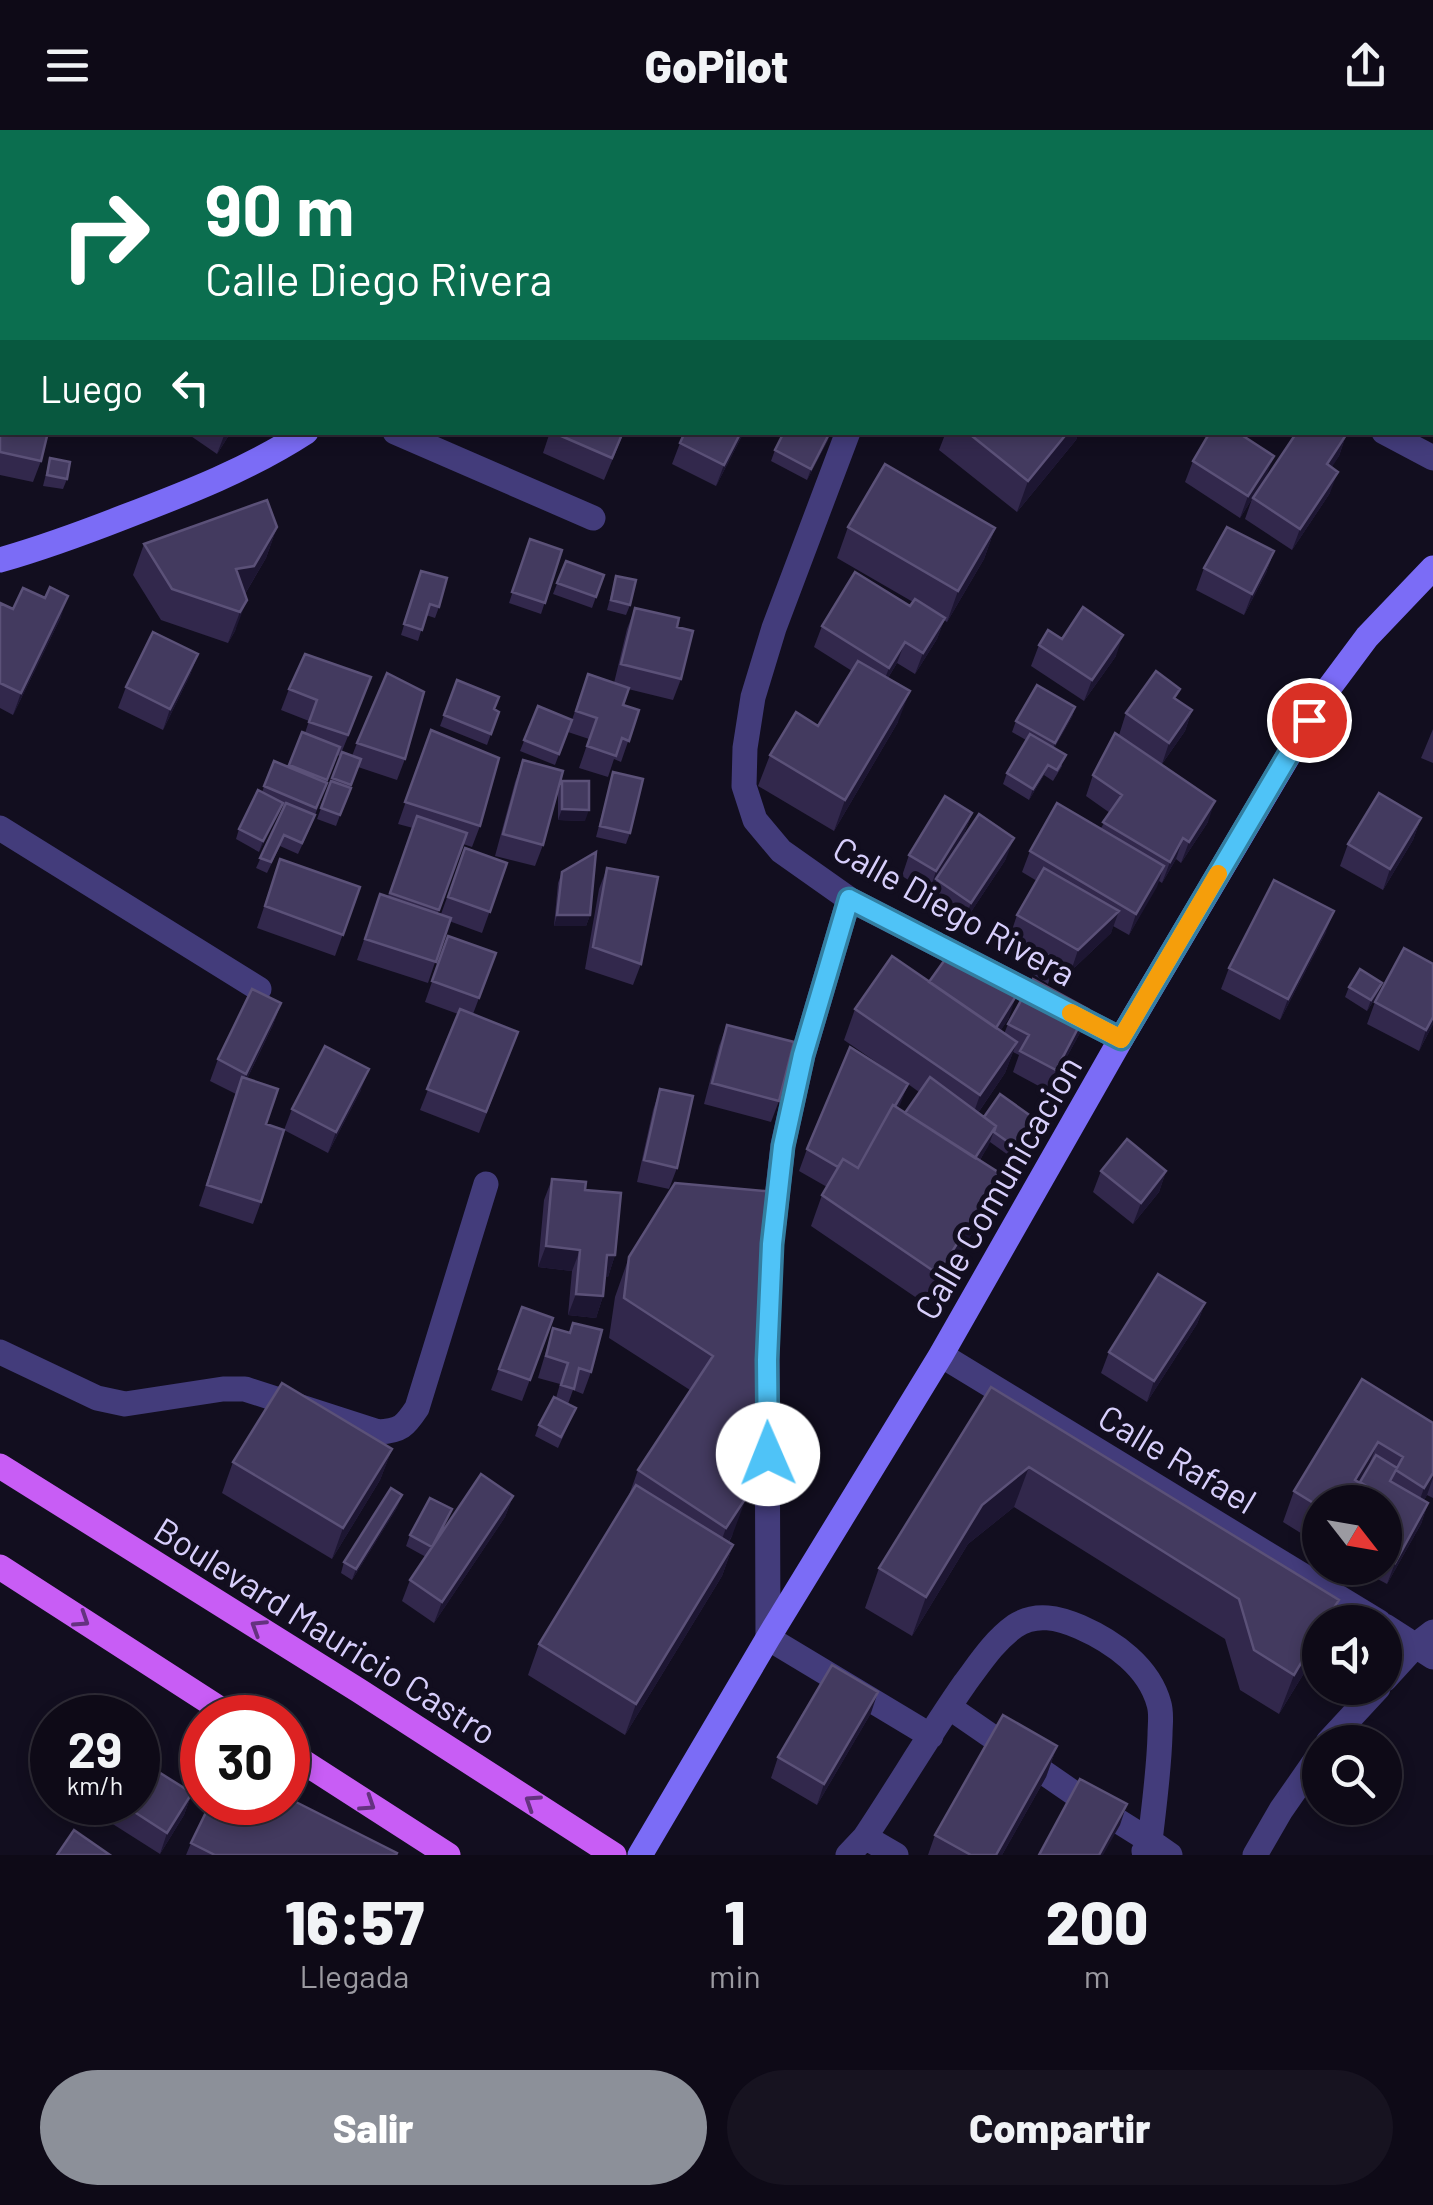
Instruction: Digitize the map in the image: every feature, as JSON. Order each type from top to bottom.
[{"type":"main road","name":"Boulevard Mauricio Castro","points":[[0,1466],[614,1855]]},
{"type":"main road","points":[[0,1567],[198,1695]]},
{"type":"main road","points":[[310,1766],[448,1855]]},
{"type":"street","points":[[401,435],[593,518]]},
{"type":"street","name":"Calle Diego Rivera","points":[[847,435],[774,628],[752,698],[744,786],[756,820],[781,851],[849,899],[1121,1039]]},
{"type":"street","points":[[1390,435],[1433,458]]},
{"type":"street","points":[[0,560],[207,486],[285,442]]},
{"type":"street","name":"Calle Comunicacion","points":[[640,1855],[941,1355],[1121,1039],[1326,692],[1367,637],[1433,568]]},
{"type":"street","points":[[3,836],[259,990]]},
{"type":"street","points":[[772,1244],[783,1146],[803,1055],[849,899]]},
{"type":"street","points":[[0,1352],[96,1398],[125,1404],[245,1389],[378,1432],[396,1432],[417,1408],[486,1184]]},
{"type":"street","points":[[768,1322],[768,1638],[930,1736]]},
{"type":"street","name":"Calle Rafael","points":[[941,1355],[1351,1605]]},
{"type":"street","points":[[896,1855],[856,1846],[995,1643],[1032,1618],[1057,1618],[1083,1628],[1114,1646],[1153,1685],[1161,1709],[1154,1850]]},
{"type":"street","name":"Calle Rafael","points":[[1402,1633],[1427,1645]]},
{"type":"street","points":[[1402,1665],[1427,1645]]},
{"type":"street","points":[[1344,1725],[1362,1705]]},
{"type":"street","points":[[949,1706],[1154,1850]]},
{"type":"street","points":[[1255,1855],[1302,1780]]},
{"type":"building","points":[[0,435],[47,435],[41,461],[0,452]]},
{"type":"building","points":[[559,435],[622,435],[612,458]]},
{"type":"building","points":[[684,435],[739,435],[724,465],[680,443]]},
{"type":"building","points":[[782,435],[828,435],[811,469],[775,450]]},
{"type":"building","points":[[971,435],[1066,435],[1028,481]]},
{"type":"building","points":[[1208,435],[1242,435],[1274,456],[1248,496],[1193,461]]},
{"type":"building","points":[[1295,435],[1346,435],[1327,464],[1338,472],[1300,529],[1253,498]]},
{"type":"building","points":[[50,458],[70,462],[67,479],[47,475]]},
{"type":"building","points":[[885,464],[995,528],[958,591],[848,527]]},
{"type":"building","points":[[267,500],[277,527],[254,566],[236,569],[247,600],[240,612],[172,589],[144,544]]},
{"type":"building","points":[[1227,527],[1274,551],[1252,594],[1204,568]]},
{"type":"building","points":[[530,539],[562,550],[545,603],[512,592]]},
{"type":"building","points":[[566,561],[604,575],[596,597],[557,583]]},
{"type":"building","points":[[421,571],[447,578],[439,607],[430,604],[422,630],[404,624]]},
{"type":"building","points":[[855,572],[910,606],[915,599],[945,618],[923,653],[905,642],[889,668],[822,626]]},
{"type":"building","points":[[616,576],[636,580],[630,605],[611,600]]},
{"type":"building","points":[[50,587],[68,596],[21,693],[0,683],[0,603],[13,609],[23,588],[45,598]]},
{"type":"building","points":[[1083,607],[1123,635],[1092,680],[1039,645],[1048,630],[1062,639]]},
{"type":"building","points":[[635,608],[679,618],[677,627],[693,631],[681,679],[621,664]]},
{"type":"building","points":[[153,632],[198,654],[170,709],[126,687]]},
{"type":"building","points":[[305,654],[371,677],[348,735],[309,722],[317,700],[289,689]]},
{"type":"building","points":[[858,661],[910,691],[845,800],[770,755],[796,712],[818,726]]},
{"type":"building","points":[[1156,671],[1180,689],[1174,698],[1192,710],[1169,743],[1126,713]]},
{"type":"building","points":[[387,673],[424,692],[405,759],[357,743]]},
{"type":"building","points":[[588,674],[629,688],[623,705],[639,710],[629,741],[622,738],[616,756],[587,746],[597,718],[576,711]]},
{"type":"building","points":[[457,680],[499,697],[494,709],[499,712],[491,734],[444,715]]},
{"type":"building","points":[[1037,685],[1075,707],[1055,743],[1016,721]]},
{"type":"building","points":[[538,706],[572,720],[559,754],[524,740]]},
{"type":"building","points":[[431,730],[499,758],[480,826],[405,802]]},
{"type":"building","points":[[302,732],[340,747],[327,780],[289,765]]},
{"type":"building","points":[[1115,733],[1215,801],[1189,842],[1183,838],[1170,862],[1103,822],[1122,795],[1093,775]]},
{"type":"building","points":[[1030,734],[1066,755],[1057,770],[1048,765],[1033,789],[1007,773]]},
{"type":"building","points":[[342,752],[361,759],[351,785],[332,778]]},
{"type":"building","points":[[523,760],[563,771],[543,845],[503,834]]},
{"type":"building","points":[[274,761],[327,783],[316,808],[264,786]]},
{"type":"building","points":[[613,772],[643,779],[630,833],[600,826]]},
{"type":"building","points":[[331,781],[351,788],[340,815],[321,808]]},
{"type":"building","points":[[562,781],[589,781],[589,810],[562,809]]},
{"type":"building","points":[[258,790],[283,803],[263,841],[239,829]]},
{"type":"building","points":[[1379,793],[1421,818],[1390,869],[1348,844]]},
{"type":"building","points":[[945,796],[972,813],[936,871],[909,855]]},
{"type":"building","points":[[286,803],[315,815],[302,843],[284,835],[271,862],[260,858]]},
{"type":"building","points":[[1057,803],[1164,866],[1136,914],[1030,851]]},
{"type":"building","points":[[979,814],[1014,838],[971,903],[936,879]]},
{"type":"building","points":[[417,816],[467,833],[439,910],[390,893]]},
{"type":"building","points":[[465,848],[507,863],[490,912],[448,897]]},
{"type":"building","points":[[596,852],[590,915],[557,915],[562,872]]},
{"type":"building","points":[[280,859],[360,887],[343,935],[265,906]]},
{"type":"building","points":[[607,868],[658,877],[641,964],[593,947]]},
{"type":"building","points":[[1044,868],[1119,911],[1078,950],[1017,915]]},
{"type":"building","points":[[1274,880],[1334,911],[1288,999],[1229,968]]},
{"type":"building","points":[[380,894],[451,918],[436,962],[365,939]]},
{"type":"building","points":[[448,936],[496,953],[479,998],[432,981]]},
{"type":"building","points":[[1404,948],[1433,964],[1433,1017],[1426,1030],[1375,1002]]},
{"type":"building","points":[[1037,952],[1056,958],[1052,973],[1029,958]]},
{"type":"building","points":[[949,954],[1016,996],[996,1028],[929,982]]},
{"type":"building","points":[[892,956],[1017,1042],[980,1095],[855,1009]]},
{"type":"building","points":[[1360,969],[1382,983],[1371,1000],[1349,987]]},
{"type":"building","points":[[1033,979],[1088,1009],[1056,1070],[1020,1051],[1029,1035],[1008,1024]]},
{"type":"building","points":[[252,989],[281,1003],[246,1074],[218,1059]]},
{"type":"building","points":[[460,1009],[518,1032],[486,1112],[427,1089]]},
{"type":"building","points":[[727,1025],[794,1042],[779,1101],[712,1083]]},
{"type":"building","points":[[325,1046],[369,1069],[336,1132],[292,1109]]},
{"type":"building","points":[[850,1047],[908,1084],[858,1168],[843,1159],[838,1167],[807,1149]]},
{"type":"building","points":[[242,1077],[278,1089],[266,1124],[284,1130],[261,1202],[207,1185]]},
{"type":"building","points":[[930,1077],[996,1126],[975,1158],[905,1113]]},
{"type":"building","points":[[660,1089],[693,1096],[677,1168],[644,1160]]},
{"type":"building","points":[[1000,1094],[1035,1119],[1015,1147],[994,1132],[996,1126],[984,1117]]},
{"type":"building","points":[[893,1105],[1001,1174],[938,1274],[822,1195],[843,1159],[858,1168]]},
{"type":"building","points":[[1127,1139],[1166,1171],[1141,1203],[1101,1171]]},
{"type":"building","points":[[552,1179],[586,1182],[585,1190],[621,1193],[615,1255],[607,1255],[603,1296],[576,1294],[580,1250],[546,1246]]},
{"type":"building","points":[[675,1183],[786,1193],[766,1389],[758,1389],[747,1496],[726,1528],[638,1470],[713,1356],[624,1298],[629,1257]]},
{"type":"building","points":[[1158,1274],[1205,1303],[1154,1381],[1109,1352]]},
{"type":"building","points":[[522,1307],[553,1318],[530,1380],[499,1369]]},
{"type":"building","points":[[573,1323],[602,1330],[591,1372],[579,1368],[574,1389],[561,1385],[568,1363],[546,1356],[553,1328],[570,1333]]},
{"type":"building","points":[[1362,1379],[1433,1423],[1433,1473],[1424,1488],[1396,1470],[1403,1457],[1378,1442],[1355,1480],[1364,1485],[1302,1485],[1302,1496],[1294,1491]]},
{"type":"building","points":[[282,1383],[392,1449],[343,1528],[233,1462]]},
{"type":"building","points":[[991,1387],[1302,1577],[1302,1585],[1314,1585],[1339,1600],[1336,1605],[1302,1605],[1302,1661],[1294,1675],[1254,1650],[1239,1599],[1029,1467],[982,1505],[926,1597],[879,1568]]},
{"type":"building","points":[[554,1397],[576,1408],[561,1437],[539,1425]]},
{"type":"building","points":[[1376,1455],[1397,1468],[1390,1481],[1397,1485],[1360,1482]]},
{"type":"building","points":[[481,1474],[513,1496],[442,1602],[410,1580]]},
{"type":"building","points":[[636,1485],[733,1545],[636,1704],[539,1644]]},
{"type":"building","points":[[391,1488],[402,1495],[356,1569],[344,1562]]},
{"type":"building","points":[[1402,1488],[1428,1503],[1402,1550]]},
{"type":"building","points":[[430,1498],[452,1509],[432,1547],[410,1535]]},
{"type":"building","points":[[832,1665],[878,1692],[824,1784],[778,1757]]},
{"type":"building","points":[[1003,1715],[1057,1746],[996,1855],[971,1855],[935,1835]]},
{"type":"building","points":[[160,1773],[180,1785],[180,1812],[167,1833],[155,1825],[160,1825]]},
{"type":"building","points":[[1080,1779],[1127,1804],[1099,1855],[1039,1855]]},
{"type":"building","points":[[310,1809],[397,1853],[215,1855],[191,1843],[200,1825],[310,1825]]},
{"type":"building","points":[[74,1830],[110,1855],[57,1855]]},
{"type":"slow traffic","points":[[1071,1013],[1121,1039],[1218,874]]},
{"type":"route","points":[[768,1454],[772,1244],[783,1146],[803,1055],[849,899],[1121,1039],[1309,720]]}]
